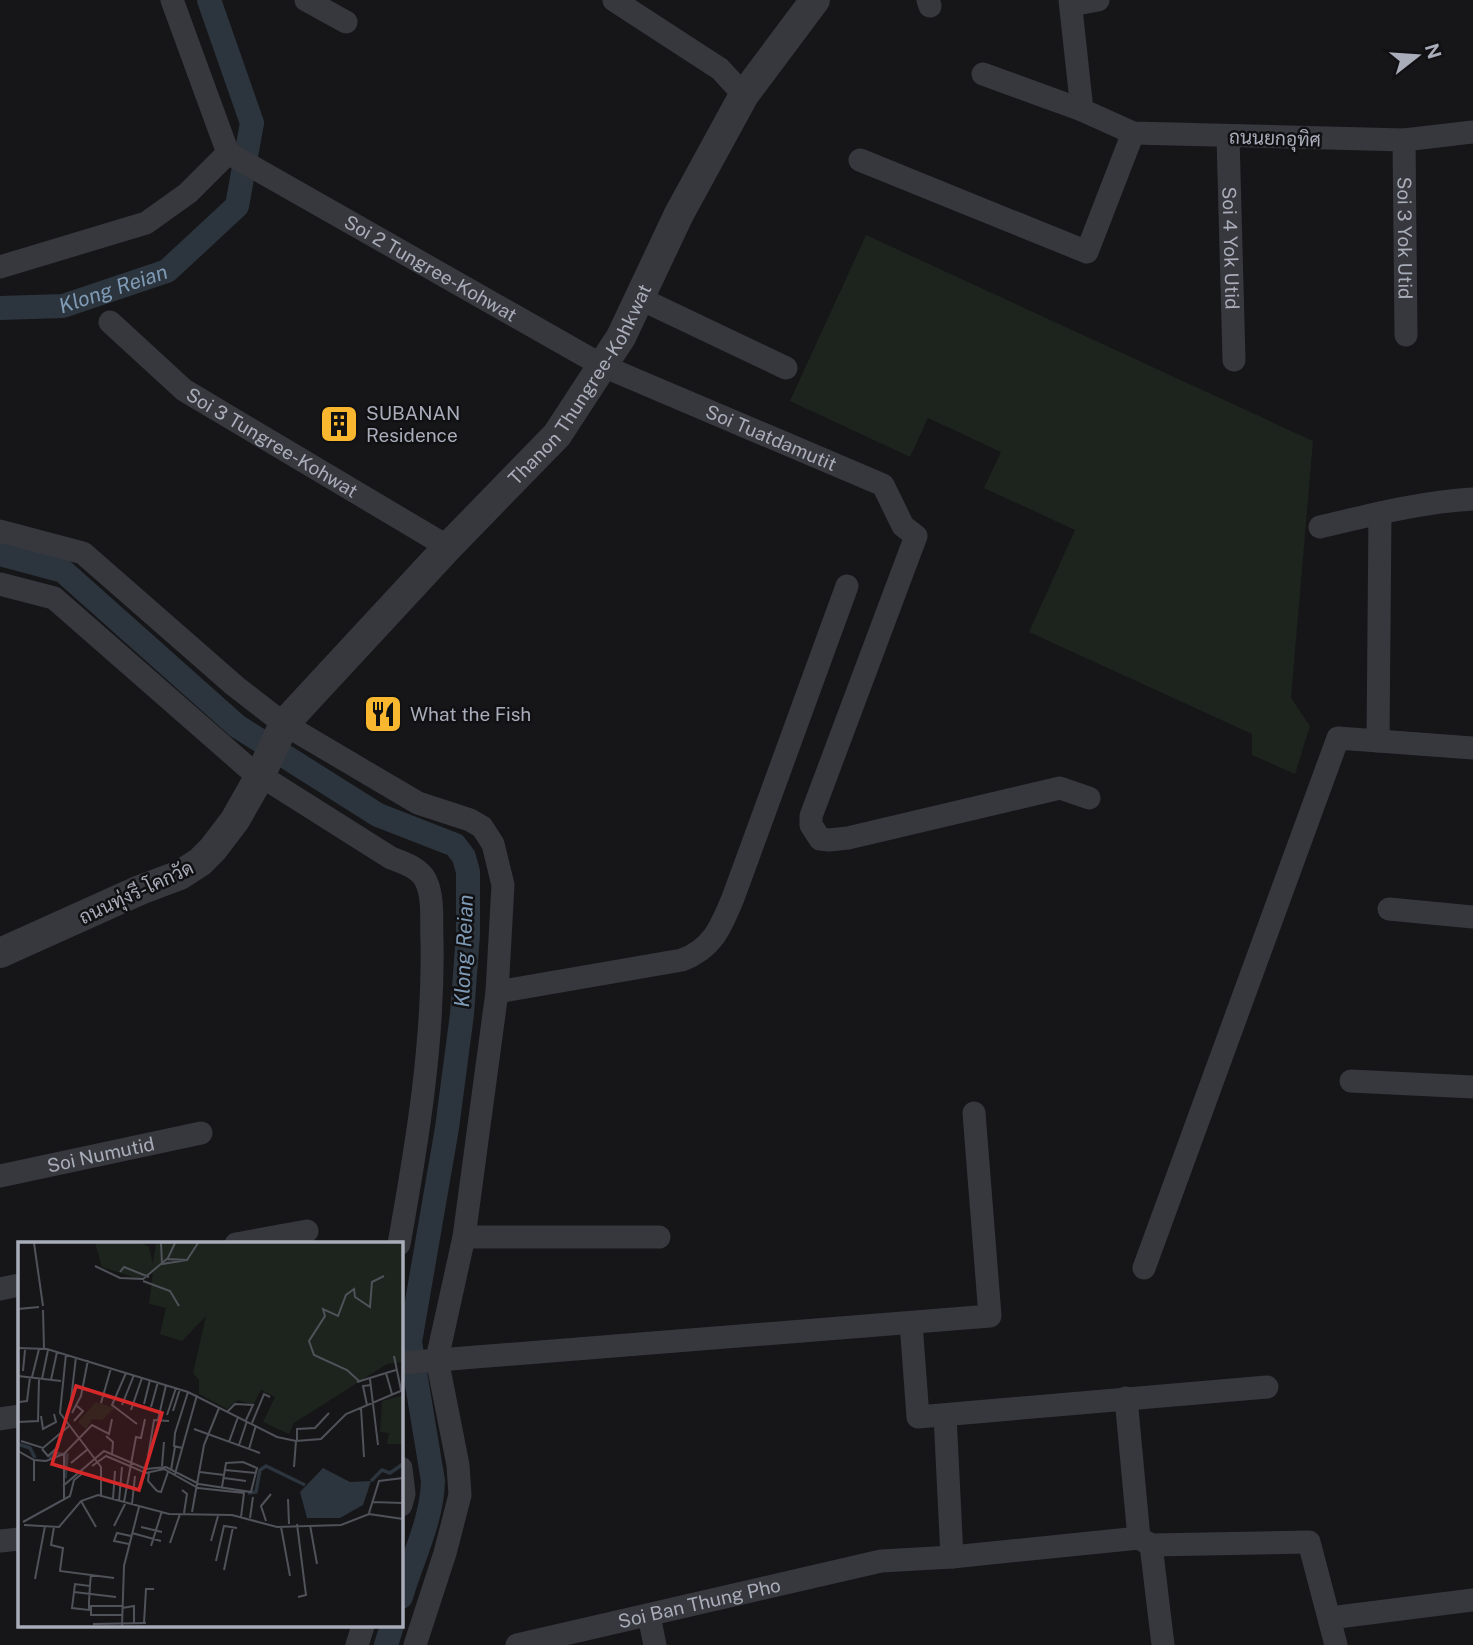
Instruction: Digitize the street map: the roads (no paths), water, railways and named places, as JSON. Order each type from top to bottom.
[{"type":"street","points":[[0,267],[146,223],[188,193],[228,153],[172,0]]},
{"type":"street","points":[[306,0],[346,22]]},
{"type":"street","points":[[614,0],[720,69],[744,95]]},
{"type":"street","name":"Thanon Thungree-Kohkwat","points":[[284,724],[448,547],[557,435],[603,366],[641,299],[679,214],[744,95],[814,0]]},
{"type":"street","points":[[1082,110],[1070,3],[1098,0]]},
{"type":"street","name":"ถนนยกอุทิศ","points":[[983,74],[1082,110],[1133,133],[1404,140],[1473,132]]},
{"type":"street","points":[[860,160],[1087,252],[1133,133]]},
{"type":"street","name":"Soi 4 Yok Utid","points":[[1228,136],[1234,360]]},
{"type":"street","name":"Soi 3 Yok Utid","points":[[1404,140],[1406,335]]},
{"type":"street","name":"Soi 2 Tungree-Kohwat","points":[[228,153],[603,366]]},
{"type":"street","points":[[641,299],[786,368]]},
{"type":"street","name":"Soi 3 Tungree-Kohwat","points":[[110,322],[184,390],[448,547]]},
{"type":"street","name":"Soi Tuatdamutit","points":[[603,366],[883,485],[903,526],[916,536],[811,816],[813,830],[824,840],[848,838],[1060,788],[1089,797]]},
{"type":"street","points":[[1320,527],[1440,502],[1473,499]]},
{"type":"street","points":[[1378,741],[1380,513]]},
{"type":"street","points":[[0,531],[83,553],[235,686],[284,724],[418,803],[470,820],[482,827],[493,844],[503,885],[497,992],[464,1237],[434,1359],[458,1465],[460,1495],[445,1553],[415,1645]]},
{"type":"street","points":[[0,584],[54,598],[261,774],[391,858],[415,869],[426,881],[432,923],[430,1019],[424,1091],[399,1242]]},
{"type":"street","points":[[497,992],[682,960],[707,946],[733,898],[847,586]]},
{"type":"street","name":"ถนนทุ่งรี-โคกวัด","points":[[0,953],[190,869],[224,836],[261,774],[284,724]]},
{"type":"street","points":[[1144,1268],[1338,738],[1473,748]]},
{"type":"street","points":[[1389,909],[1473,917]]},
{"type":"street","points":[[1350,1081],[1473,1087]]},
{"type":"street","points":[[402,1363],[990,1316],[974,1113]]},
{"type":"street","name":"Soi Numutid","points":[[0,1176],[201,1133]]},
{"type":"street","points":[[247,1242],[307,1231]]},
{"type":"street","points":[[464,1237],[659,1237]]},
{"type":"street","points":[[0,1289],[18,1285]]},
{"type":"street","points":[[911,1323],[918,1417],[1267,1387]]},
{"type":"street","points":[[1126,1398],[1145,1542],[1163,1645]]},
{"type":"street","points":[[945,1415],[952,1557]]},
{"type":"street","points":[[0,1419],[18,1416]]},
{"type":"street","points":[[402,1477],[402,1502]]},
{"type":"street","points":[[0,1541],[18,1539]]},
{"type":"street","name":"Soi Ban Thung Pho","points":[[517,1645],[880,1562],[1145,1542],[1309,1542],[1329,1618]]},
{"type":"street","points":[[1336,1645],[1329,1618],[1473,1600]]},
{"type":"street","points":[[649,1616],[655,1645]]},
{"type":"street","points":[[357,1645],[362,1628]]},
{"type":"waterway","name":"Klong Reian","points":[[0,308],[63,306],[167,271],[237,206],[252,123],[209,0]]},
{"type":"waterway","name":"Klong Reian","points":[[0,554],[63,571],[237,726],[378,815],[455,845],[464,857],[468,872],[468,934],[462,1014],[447,1128],[410,1342],[433,1481],[432,1496],[402,1594]]},
{"type":"waterway","name":"Klong Reian","points":[[386,1645],[391,1628]]},
{"type":"place","name":"SUBANAN Residence","points":[[339,424]]},
{"type":"place","name":"What the Fish","points":[[383,714]]}]
